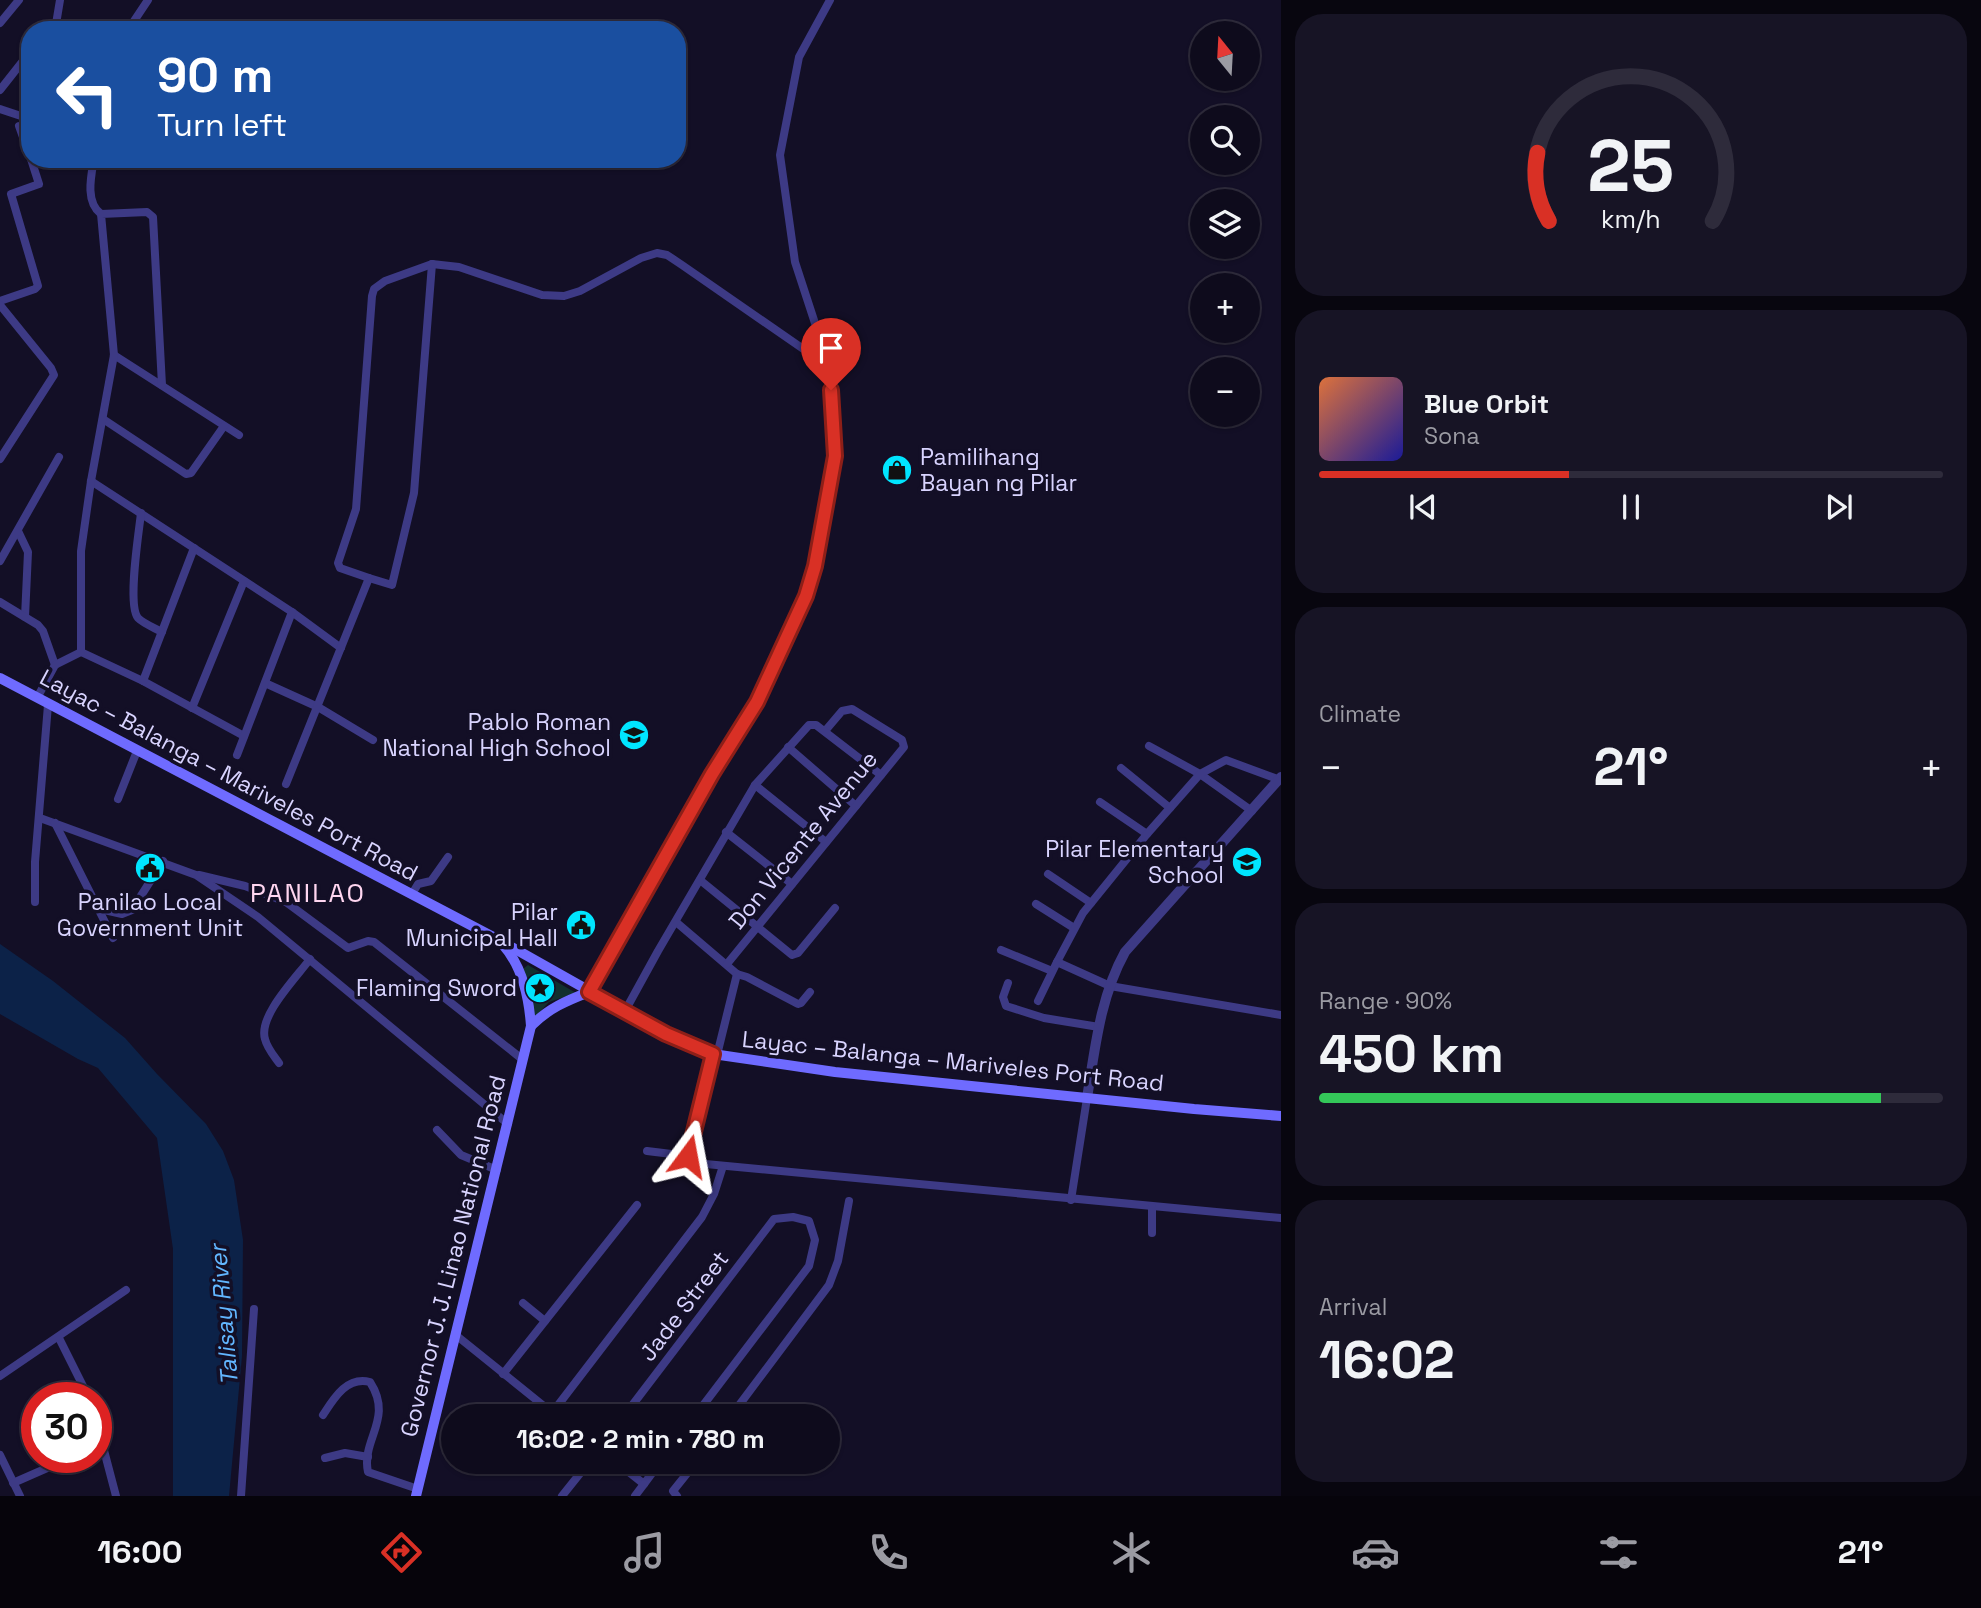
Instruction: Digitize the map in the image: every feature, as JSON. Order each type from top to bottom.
[{"type":"main road","name":"Layac – Balanga – Mariveles Port Road","points":[[0,678],[499,940],[669,1035],[715,1054],[835,1072],[1281,1116]]},
{"type":"main road","name":"Governor J. J. Linao National Road","points":[[417,1493],[531,1026],[527,995],[519,969],[499,940]]},
{"type":"main road","points":[[531,1026],[560,1002],[589,992]]},
{"type":"street","points":[[0,23],[19,0]]},
{"type":"street","points":[[56,21],[60,0]]},
{"type":"street","points":[[134,21],[149,0]]},
{"type":"street","points":[[589,992],[712,774],[757,702],[806,596],[815,566],[835,456],[833,408],[827,360],[795,262],[780,155],[799,57],[830,0]]},
{"type":"street","points":[[53,21],[57,16]]},
{"type":"street","points":[[0,90],[21,63]]},
{"type":"street","points":[[0,109],[21,116]]},
{"type":"street","points":[[19,126],[21,132]]},
{"type":"street","points":[[0,459],[54,375],[0,303],[38,286],[11,194],[38,184],[33,168]]},
{"type":"street","points":[[92,168],[91,193],[96,210],[101,214],[147,212],[153,217],[162,385]]},
{"type":"street","points":[[80,652],[81,551],[114,355],[101,214]]},
{"type":"street","points":[[432,264],[414,493],[392,586],[340,568],[338,564],[356,509],[372,296],[374,289],[385,281],[432,264],[459,267],[542,295],[564,296],[640,258],[657,253],[667,255],[812,355],[827,360]]},
{"type":"street","points":[[114,355],[239,435]]},
{"type":"street","points":[[103,419],[186,474],[191,473],[224,426]]},
{"type":"street","points":[[0,561],[59,457]]},
{"type":"street","points":[[91,481],[292,612],[341,648]]},
{"type":"street","points":[[141,513],[134,575],[135,609],[139,619],[162,632]]},
{"type":"street","points":[[18,531],[28,552],[25,617]]},
{"type":"street","points":[[143,681],[194,548]]},
{"type":"street","points":[[286,784],[369,578]]},
{"type":"street","points":[[192,708],[244,581]]},
{"type":"street","points":[[0,602],[43,631],[55,665]]},
{"type":"street","points":[[237,755],[292,612]]},
{"type":"street","points":[[37,698],[55,665],[80,652]]},
{"type":"street","points":[[80,652],[143,681],[244,736]]},
{"type":"street","points":[[265,683],[318,706],[373,740]]},
{"type":"street","points":[[35,902],[48,705]]},
{"type":"street","name":"Don Vicente Avenue","points":[[727,964],[904,747],[902,740],[852,709],[842,711],[825,731]]},
{"type":"street","points":[[625,1011],[755,785],[812,723],[881,775]]},
{"type":"street","points":[[788,747],[856,806]]},
{"type":"street","points":[[1149,747],[1200,774],[1252,811]]},
{"type":"street","points":[[118,799],[137,751]]},
{"type":"street","points":[[1038,1001],[1074,928],[1091,902],[1200,774],[1226,760],[1280,778],[1133,942],[1118,965],[1099,1027],[1071,1200]]},
{"type":"street","points":[[1121,768],[1170,808]]},
{"type":"street","points":[[755,785],[826,842]]},
{"type":"street","points":[[1100,802],[1147,834]]},
{"type":"street","points":[[40,818],[196,875],[245,886],[286,902],[348,948],[368,941],[374,942],[522,1059]]},
{"type":"street","points":[[55,823],[113,939]]},
{"type":"street","points":[[726,832],[792,884]]},
{"type":"street","points":[[412,894],[418,884],[431,881],[448,857]]},
{"type":"street","points":[[100,909],[122,914],[132,910],[163,861]]},
{"type":"street","points":[[1048,873],[1091,902]]},
{"type":"street","points":[[196,875],[258,917],[508,1124]]},
{"type":"street","points":[[700,880],[792,955],[798,953],[835,908]]},
{"type":"street","points":[[1036,904],[1074,928]]},
{"type":"street","points":[[676,922],[737,974],[747,976],[798,1004],[810,992]]},
{"type":"street","points":[[1001,950],[1052,971]]},
{"type":"street","points":[[279,1063],[264,1039],[265,1023],[271,1009],[310,959]]},
{"type":"street","points":[[1056,962],[1110,986],[1215,1006],[1281,1015]]},
{"type":"street","points":[[688,1156],[737,974]]},
{"type":"street","points":[[1007,983],[1003,997],[1006,1006],[1044,1018],[1099,1027]]},
{"type":"street","points":[[437,1130],[461,1155],[497,1170]]},
{"type":"street","points":[[647,1151],[688,1156],[695,1163],[723,1166],[1281,1218]]},
{"type":"street","points":[[562,1404],[702,1217],[714,1194],[723,1166]]},
{"type":"street","points":[[740,1404],[829,1285],[838,1261],[849,1201]]},
{"type":"street","points":[[503,1374],[637,1205]]},
{"type":"street","points":[[1152,1207],[1152,1233]]},
{"type":"street","name":"Jade Street","points":[[634,1404],[774,1219],[793,1217],[808,1221],[816,1240],[808,1266],[704,1404]]},
{"type":"street","points":[[0,1376],[126,1290]]},
{"type":"street","points":[[523,1303],[545,1321]]},
{"type":"street","points":[[241,1496],[254,1309]]},
{"type":"street","points":[[457,1336],[541,1404]]},
{"type":"street","points":[[59,1338],[82,1382]]},
{"type":"street","points":[[323,1415],[340,1390],[361,1381],[370,1382],[378,1398],[380,1410],[368,1457],[368,1472],[417,1493]]},
{"type":"street","points":[[326,1458],[345,1453],[368,1457]]},
{"type":"street","points":[[0,1455],[20,1496]]},
{"type":"street","points":[[13,1483],[36,1473]]},
{"type":"street","points":[[110,1473],[116,1496]]},
{"type":"street","points":[[562,1496],[580,1474]]},
{"type":"street","points":[[631,1474],[644,1484]]},
{"type":"street","points":[[635,1496],[651,1474]]},
{"type":"street","points":[[673,1494],[688,1474]]},
{"type":"green space","points":[[528,965],[576,993],[549,1002],[533,1019],[523,969]]},
{"type":"water","name":"Talisay River","points":[[0,944],[53,981],[125,1038],[206,1124],[223,1151],[234,1180],[243,1240],[242,1356],[229,1496],[173,1496],[173,1249],[157,1138],[98,1068],[0,1014]]},
{"type":"place","name":"Pamilihang Bayan ng Pilar","points":[[897,470]]},
{"type":"place","name":"Pablo Roman National High School","points":[[634,735]]},
{"type":"place","name":"Pilar Elementary School","points":[[1247,862]]},
{"type":"place","name":"Panilao Local Government Unit","points":[[150,868]]},
{"type":"place","name":"Pilar Municipal Hall","points":[[581,925]]},
{"type":"place","name":"Flaming Sword","points":[[540,988]]},
{"type":"district","name":"PANILAO","points":[[308,893]]},
{"type":"route","points":[[688,1156],[713,1054],[666,1034],[589,992],[712,774],[757,702],[806,596],[815,566],[835,456],[831,390]]}]
